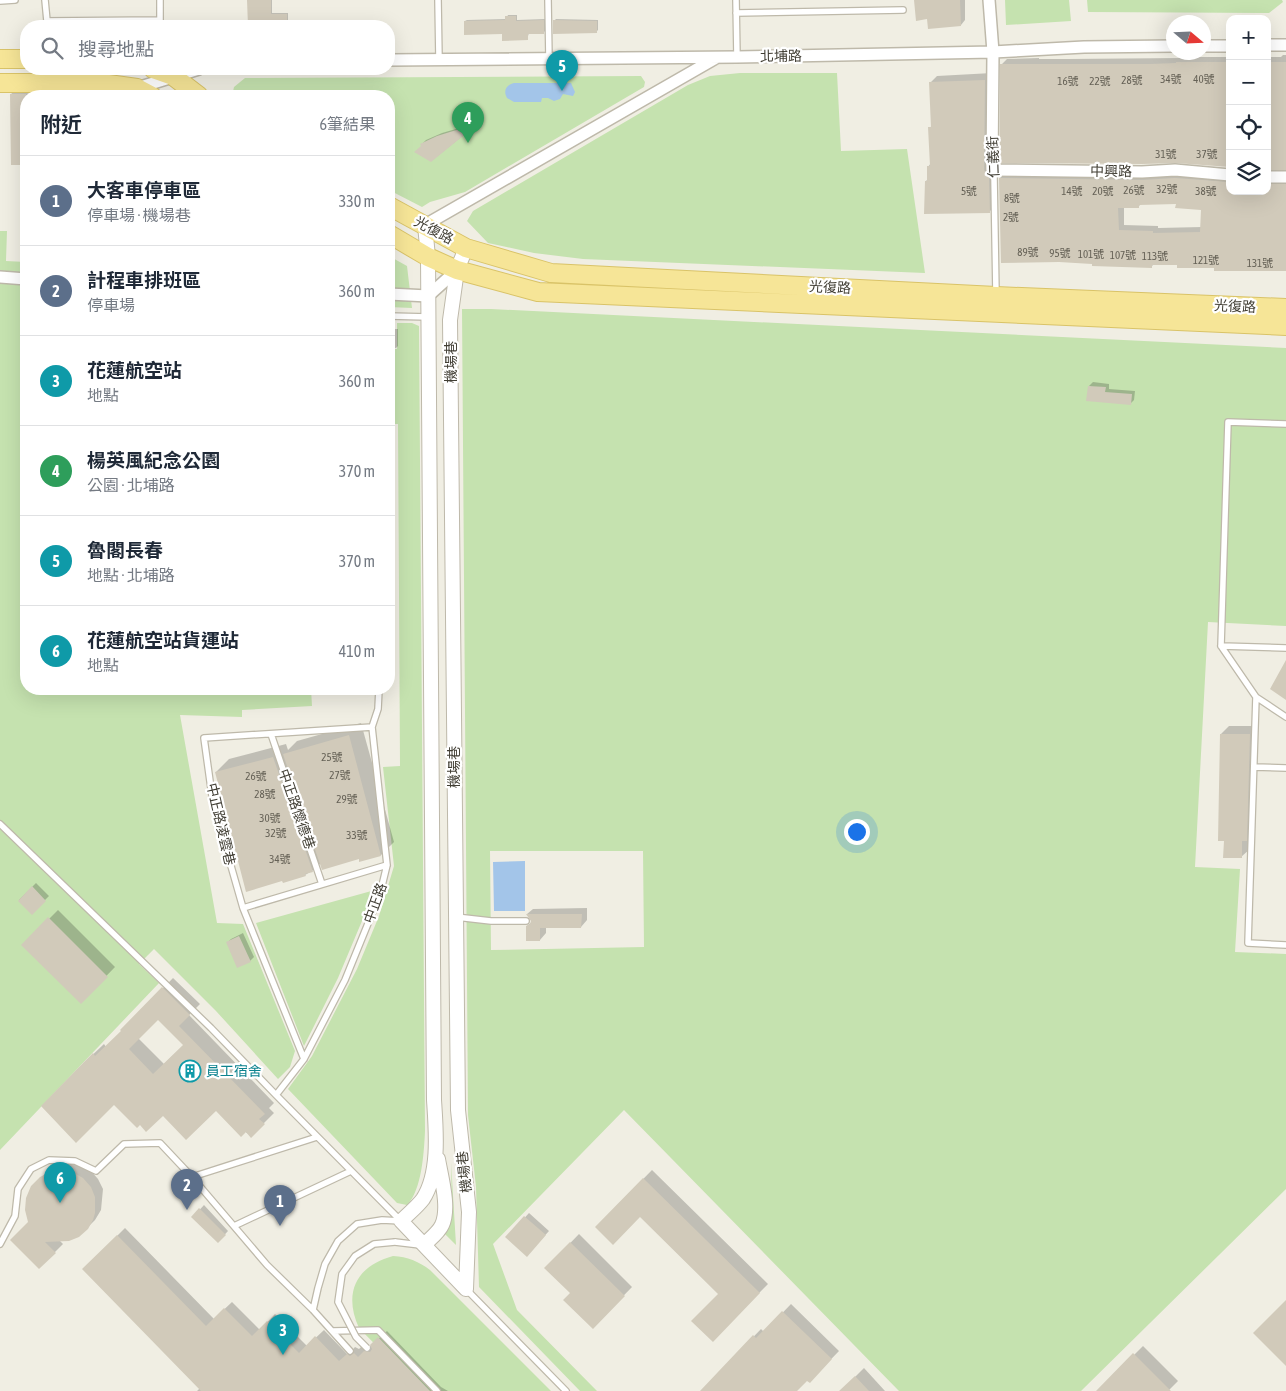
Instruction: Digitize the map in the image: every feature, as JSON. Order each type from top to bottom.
[{"type":"main road","points":[[0,59],[20,59]]},
{"type":"main road","points":[[170,75],[191,90]]},
{"type":"main road","points":[[0,83],[101,83],[134,90]]},
{"type":"main road","name":"光復路","points":[[395,209],[466,248],[550,273],[996,296],[1286,308]]},
{"type":"main road","name":"光復路","points":[[395,238],[428,257],[457,270],[538,292],[1286,326]]},
{"type":"street","name":"仁義街","points":[[989,0],[993,52],[992,170]]},
{"type":"street","points":[[1271,45],[1286,45]]},
{"type":"street","name":"北埔路","points":[[395,60],[737,57],[993,52],[1084,47],[1166,46]]},
{"type":"street","points":[[1211,46],[1226,46]]},
{"type":"street","points":[[425,225],[717,57]]},
{"type":"street","points":[[148,90],[177,75]]},
{"type":"street","name":"中興路","points":[[992,170],[1142,172],[1175,170],[1226,175]]},
{"type":"street","points":[[1271,177],[1286,177]]},
{"type":"street","name":"機場巷","points":[[424,1245],[442,1226],[445,1204],[437,1148],[434,1090],[428,257],[425,225]]},
{"type":"street","name":"機場巷","points":[[466,248],[457,270],[450,320],[458,1110],[468,1212],[466,1289]]},
{"type":"street","points":[[395,294],[428,296],[457,270]]},
{"type":"street","points":[[0,277],[20,278]]},
{"type":"street","points":[[428,396],[451,396]]},
{"type":"street","name":"機場巷","points":[[401,1221],[421,1201],[428,1190],[437,1148]]},
{"type":"street","points":[[401,1221],[466,1289]]},
{"type":"lane","points":[[0,1],[16,0]]},
{"type":"lane","points":[[45,0],[47,20]]},
{"type":"lane","points":[[160,0],[160,20]]},
{"type":"lane","points":[[438,0],[438,60]]},
{"type":"lane","points":[[548,0],[549,59]]},
{"type":"lane","points":[[736,0],[737,57]]},
{"type":"lane","points":[[736,13],[904,10]]},
{"type":"lane","name":"仁義街","points":[[992,170],[994,177],[996,314]]},
{"type":"lane","points":[[395,316],[428,317]]},
{"type":"lane","points":[[1286,424],[1228,422],[1221,646],[1256,697],[1286,717]]},
{"type":"lane","points":[[1221,646],[1286,648]]},
{"type":"lane","name":"中正路","points":[[276,1095],[304,1059],[345,980],[380,894],[387,865],[372,727],[378,709],[379,695]]},
{"type":"lane","points":[[1256,697],[1248,943],[1286,945]]},
{"type":"lane","points":[[271,734],[372,727]]},
{"type":"lane","name":"中正路凌雲巷","points":[[271,734],[204,738],[213,803],[242,908],[304,1059]]},
{"type":"lane","name":"中正路懷德巷","points":[[271,734],[322,884]]},
{"type":"lane","points":[[1254,767],[1286,768]]},
{"type":"lane","points":[[0,824],[211,1028],[401,1221]]},
{"type":"lane","points":[[242,908],[387,865]]},
{"type":"lane","points":[[455,917],[491,921],[526,921]]},
{"type":"lane","points":[[192,1177],[317,1137]]},
{"type":"lane","points":[[0,1244],[15,1216],[18,1189],[31,1169],[49,1160],[75,1161],[96,1171],[124,1144],[160,1143],[192,1177],[267,1265],[313,1310],[350,1351]]},
{"type":"lane","points":[[234,1226],[351,1171]]},
{"type":"lane","points":[[313,1310],[325,1264],[338,1241],[357,1224],[382,1220],[401,1221]]},
{"type":"lane","points":[[367,1348],[356,1337],[338,1302],[342,1274],[355,1256],[374,1244],[395,1242],[424,1245]]},
{"type":"lane","points":[[466,1289],[566,1391]]},
{"type":"lane","points":[[333,1331],[378,1330],[437,1391]]},
{"type":"lane","points":[[556,1380],[560,1391]]},
{"type":"green space","points":[[1005,0],[1069,0],[1071,21],[1006,25]]},
{"type":"green space","points":[[1087,0],[1282,0],[1283,2],[1269,13],[1088,12]]},
{"type":"green space","points":[[740,73],[837,73],[841,151],[907,149],[925,273],[583,259],[534,253],[488,243],[467,221],[473,211],[688,85],[710,76]]},
{"type":"green space","points":[[641,76],[645,82],[644,87],[465,192],[430,202],[422,207],[395,193],[395,90],[233,90],[234,87],[245,78]]},
{"type":"green space","points":[[0,231],[7,231],[6,261],[20,262],[20,695],[311,695],[312,706],[242,710],[242,717],[180,715],[217,923],[243,924],[295,1051],[290,1067],[278,1079],[216,1011],[154,949],[139,964],[159,983],[0,1150]]},
{"type":"green space","points":[[395,259],[407,266],[412,308],[395,307]]},
{"type":"green space","points":[[462,309],[1286,348],[1286,626],[1208,622],[1195,867],[1240,869],[1235,952],[1286,954],[1286,1189],[1081,1391],[899,1391],[624,1110],[493,1244],[517,1310],[597,1391],[580,1391],[479,1287],[476,1187],[468,1115]],"holes":[[[490,851],[643,851],[644,947],[491,950]]]},
{"type":"green space","points":[[397,323],[412,323],[419,326],[425,1131],[419,1181],[407,1205],[397,1203],[288,1089],[312,1056],[357,969],[379,916],[394,866],[383,767],[400,766],[398,424],[395,424],[395,349],[397,349]]},
{"type":"green space","points":[[375,890],[338,978],[304,1046],[256,923]]},
{"type":"green space","points":[[451,1162],[456,1245],[444,1233],[451,1222],[452,1213]]},
{"type":"green space","points":[[393,1256],[413,1260],[430,1270],[551,1391],[421,1391],[359,1328],[354,1315],[352,1303],[356,1283],[370,1267]]},
{"type":"water","points":[[514,83],[571,83],[575,92],[573,96],[563,94],[560,99],[554,101],[542,98],[541,102],[514,102],[507,98],[505,91],[507,87]]},
{"type":"water","points":[[525,861],[525,911],[494,911],[493,862]]},
{"type":"building","points":[[247,0],[271,0],[271,14],[287,14],[287,20],[248,20]]},
{"type":"building","points":[[914,0],[960,0],[961,26],[928,29],[927,19],[916,21]]},
{"type":"building","points":[[505,16],[516,16],[516,21],[544,20],[544,34],[528,34],[528,40],[502,41],[502,34],[464,35],[464,21],[505,20]]},
{"type":"building","points":[[553,20],[597,21],[597,33],[553,34]]},
{"type":"building","points":[[1226,62],[1226,167],[1176,163],[1000,163],[1000,64]]},
{"type":"building","points":[[1271,62],[1286,62],[1286,170],[1271,170]]},
{"type":"building","points":[[985,80],[984,170],[989,178],[990,213],[924,214],[925,181],[927,181],[927,166],[930,166],[928,127],[931,127],[929,82]]},
{"type":"building","points":[[10,94],[20,94],[20,165],[11,165]]},
{"type":"building","points":[[479,123],[431,162],[414,152],[421,146],[420,144],[437,136]]},
{"type":"building","points":[[999,178],[1142,180],[1175,178],[1226,182],[1226,195],[1271,195],[1271,184],[1286,184],[1286,271],[1214,271],[1214,268],[1177,268],[1177,265],[1152,265],[1152,268],[1092,266],[1092,264],[1059,262],[1001,263]],"holes":[[[1176,204],[1175,208],[1201,210],[1200,232],[1153,233],[1153,231],[1119,230],[1118,208],[1139,208],[1139,205]]]},
{"type":"building","points":[[1088,386],[1106,387],[1105,392],[1132,394],[1131,405],[1086,401]]},
{"type":"building","points":[[1286,660],[1286,700],[1270,689]]},
{"type":"building","points":[[1220,734],[1250,734],[1247,841],[1242,841],[1242,858],[1223,858],[1224,841],[1218,841]]},
{"type":"building","points":[[349,735],[381,856],[359,862],[359,859],[322,870],[283,754]]},
{"type":"building","points":[[273,757],[313,872],[283,883],[282,881],[246,892],[215,772]]},
{"type":"building","points":[[32,886],[46,901],[32,915],[18,901]]},
{"type":"building","points":[[526,914],[582,914],[581,928],[540,928],[540,941],[526,941],[526,926],[531,921]]},
{"type":"building","points":[[48,917],[108,977],[81,1004],[21,945]]},
{"type":"building","points":[[239,936],[251,962],[237,968],[226,942]]},
{"type":"building","points":[[162,987],[190,1015],[179,1026],[265,1114],[259,1119],[265,1124],[251,1138],[246,1132],[241,1137],[216,1111],[186,1140],[163,1116],[146,1132],[140,1125],[137,1128],[114,1105],[76,1143],[41,1106],[93,1053],[95,1056]],"holes":[[[158,1020],[183,1045],[153,1074],[129,1049]]]},
{"type":"building","points":[[63,1170],[83,1178],[91,1187],[95,1197],[95,1213],[88,1229],[79,1237],[69,1241],[45,1242],[56,1253],[39,1269],[10,1240],[28,1222],[25,1210],[26,1198],[31,1186],[40,1177],[50,1172]]},
{"type":"building","points":[[643,1178],[760,1293],[713,1342],[691,1321],[718,1294],[640,1217],[613,1245],[595,1227]]},
{"type":"building","points":[[199,1208],[226,1235],[218,1243],[191,1217]]},
{"type":"building","points":[[524,1216],[546,1235],[527,1257],[505,1237]]},
{"type":"building","points":[[117,1235],[206,1326],[224,1308],[252,1336],[267,1321],[299,1353],[315,1336],[339,1361],[347,1354],[350,1356],[354,1353],[358,1357],[364,1351],[370,1352],[372,1349],[370,1345],[378,1337],[430,1391],[201,1391],[82,1269]]},
{"type":"building","points":[[570,1242],[625,1296],[593,1329],[563,1300],[570,1293],[544,1268]]},
{"type":"building","points":[[1286,1300],[1286,1366],[1253,1333]]},
{"type":"building","points":[[782,1311],[832,1359],[810,1383],[807,1381],[797,1391],[700,1391],[753,1335],[756,1338]]},
{"type":"building","points":[[1133,1353],[1171,1391],[1096,1391]]},
{"type":"building","points":[[855,1376],[869,1391],[839,1391]]},
{"type":"place","name":"魯閣長春","points":[[562,91]]},
{"type":"place","name":"楊英風紀念公園","points":[[468,143]]},
{"type":"place","name":"員工宿舍","points":[[190,1071]]},
{"type":"place","name":"花蓮航空站貨運站","points":[[60,1203]]},
{"type":"place","name":"計程車排班區","points":[[187,1210]]},
{"type":"place","name":"大客車停車區","points":[[280,1226]]},
{"type":"place","name":"花蓮航空站","points":[[283,1355]]}]
